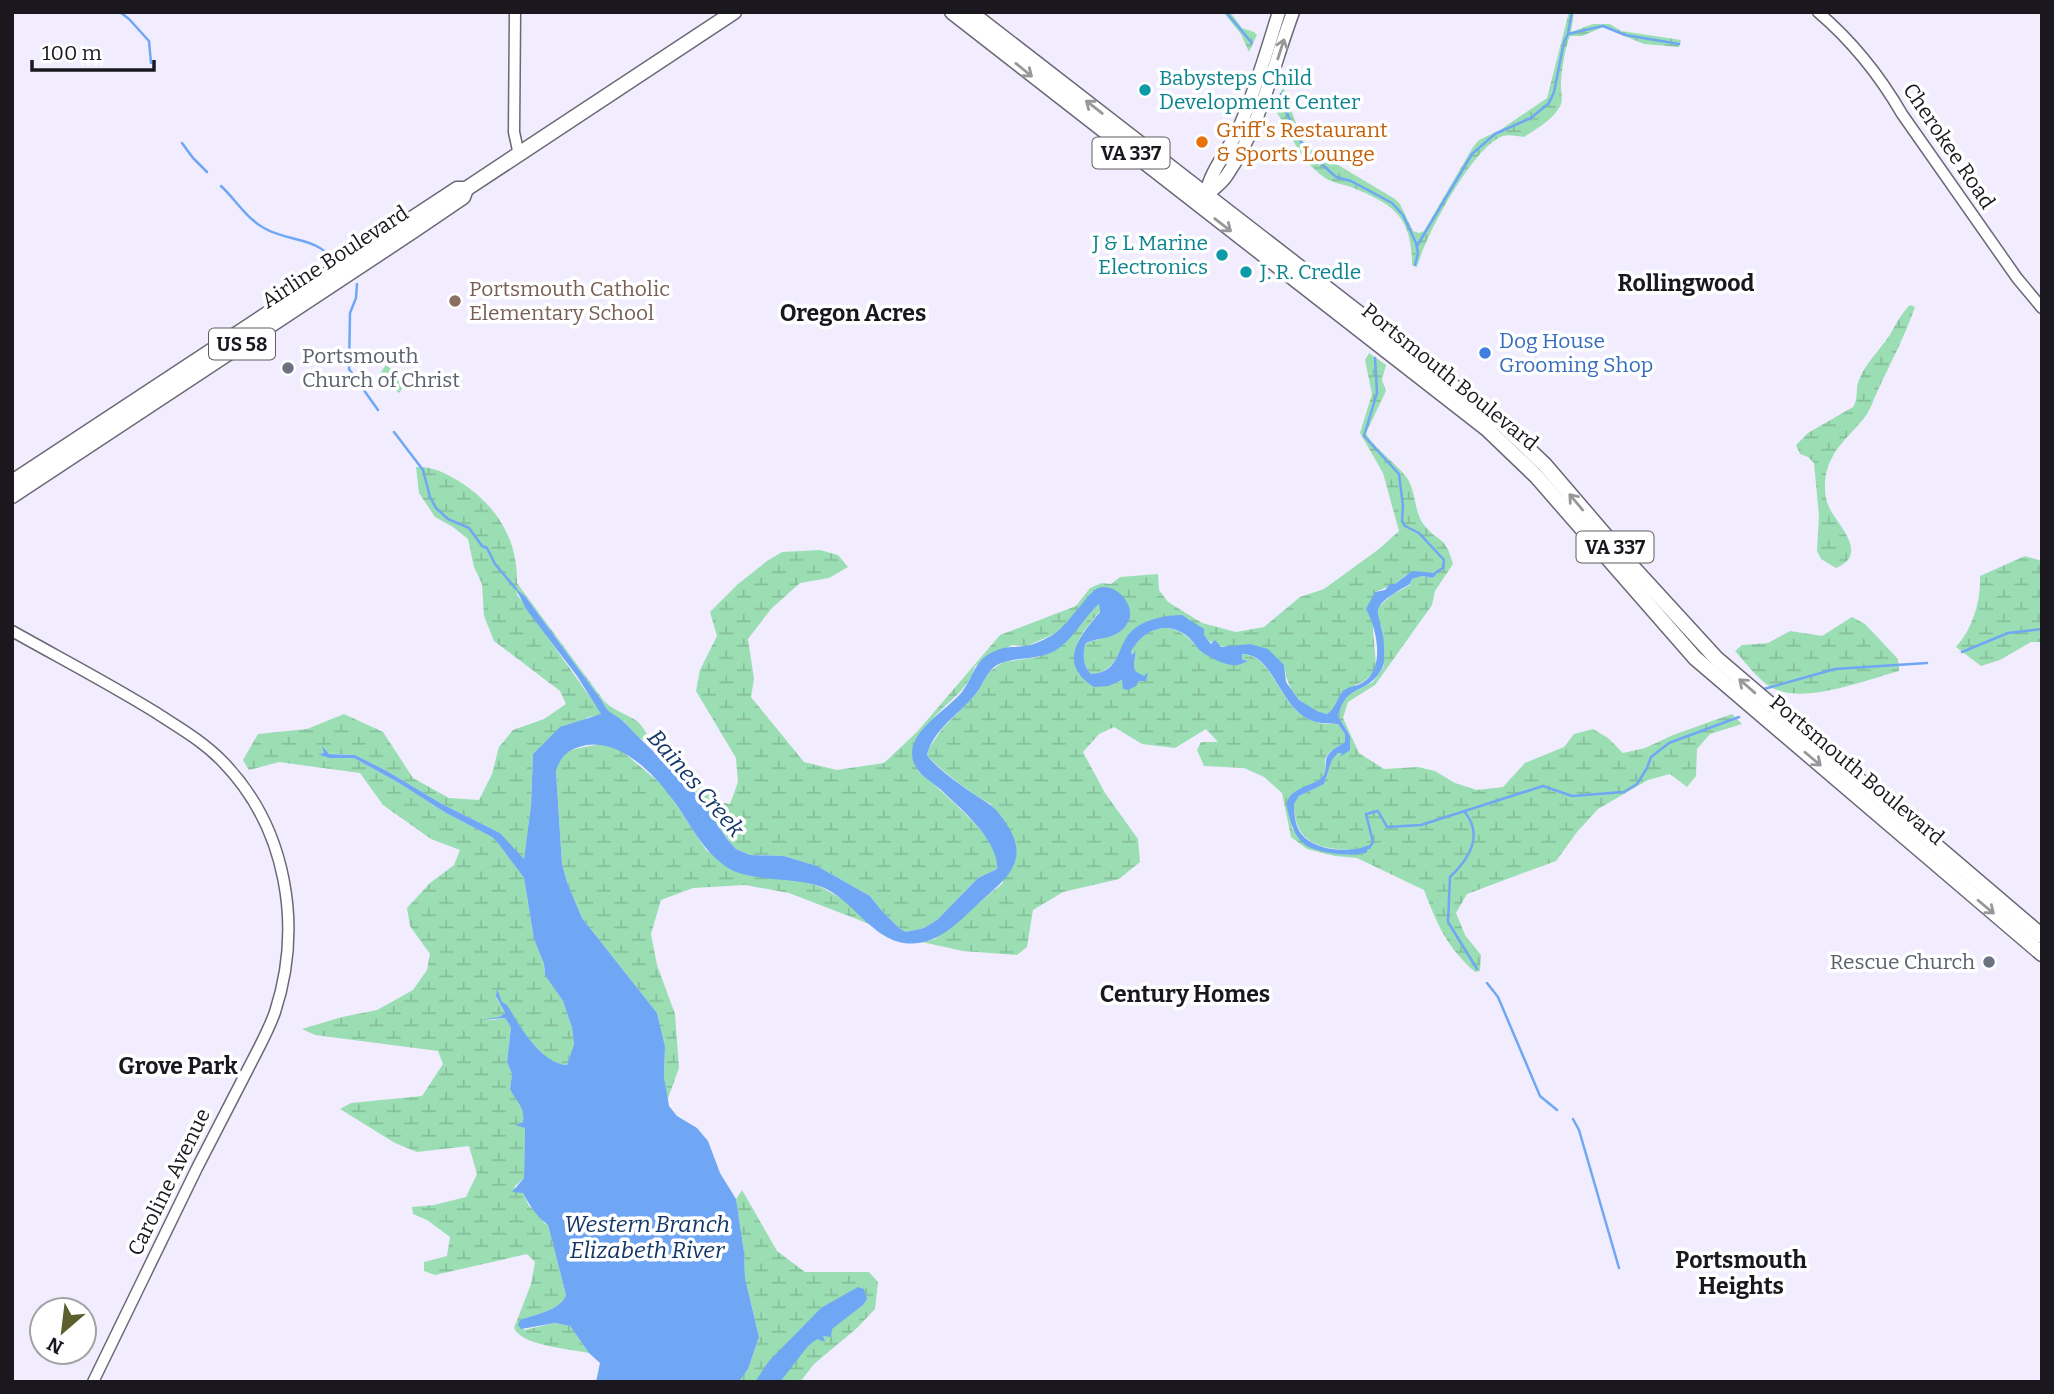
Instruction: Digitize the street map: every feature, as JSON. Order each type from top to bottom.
[{"type":"main road","name":"Airline Boulevard","points":[[12,482],[386,242],[463,197],[466,189],[734,12]]},
{"type":"main road","name":"Portsmouth Boulevard","points":[[951,12],[1350,313],[1502,424],[1526,446],[1699,643],[2042,936]]},
{"type":"main road","name":"Portsmouth Boulevard","points":[[970,12],[1202,199]]},
{"type":"main road","points":[[1202,199],[1212,174],[1231,146],[1251,101],[1279,12]]},
{"type":"main road","points":[[1202,199],[1224,180],[1246,143],[1263,106],[1293,12]]},
{"type":"main road","name":"Airline Boulevard","points":[[12,496],[386,242]]},
{"type":"main road","name":"Portsmouth Boulevard","points":[[1350,313],[1507,447],[1536,476],[1695,658],[2042,954]]},
{"type":"street","points":[[514,12],[514,132],[519,155]]},
{"type":"street","name":"Cherokee Road","points":[[1818,12],[1852,44],[1889,92],[2003,258],[2042,308]]},
{"type":"street","name":"Caroline Avenue","points":[[12,631],[138,702],[193,736],[221,760],[245,788],[262,817],[280,860],[288,907],[285,970],[274,1014],[264,1039],[197,1168],[93,1382]]},
{"type":"green space","points":[[1223,12],[1230,12],[1242,28],[1257,35],[1249,52],[1241,34]]},
{"type":"green space","points":[[1569,12],[1574,12],[1571,32],[1593,24],[1610,24],[1621,31],[1681,40],[1679,47],[1644,44],[1603,27],[1582,36],[1570,36],[1563,68],[1562,100],[1556,113],[1524,137],[1503,136],[1478,156],[1440,215],[1417,267],[1412,265],[1408,235],[1397,214],[1378,199],[1328,180],[1316,171],[1301,154],[1274,108],[1283,87],[1302,140],[1308,147],[1395,199],[1413,231],[1419,233],[1424,231],[1479,140],[1500,130],[1547,98]]},
{"type":"green space","points":[[1910,305],[1915,307],[1911,318],[1867,414],[1839,446],[1827,470],[1827,503],[1849,539],[1851,548],[1851,555],[1846,562],[1836,568],[1821,559],[1817,551],[1819,516],[1814,463],[1800,454],[1796,445],[1808,433],[1853,407],[1862,373]]},
{"type":"green space","points":[[1369,353],[1386,365],[1382,380],[1386,391],[1366,433],[1407,478],[1421,520],[1445,544],[1453,564],[1435,591],[1432,605],[1375,685],[1348,702],[1343,718],[1359,753],[1384,769],[1418,767],[1435,771],[1455,783],[1477,790],[1503,787],[1525,763],[1564,747],[1574,734],[1593,729],[1608,738],[1623,753],[1645,748],[1732,714],[1742,724],[1710,734],[1697,749],[1696,776],[1687,787],[1670,774],[1648,780],[1598,809],[1556,861],[1467,894],[1456,913],[1465,935],[1481,955],[1480,971],[1475,972],[1444,935],[1424,890],[1357,858],[1307,849],[1291,837],[1282,793],[1264,777],[1244,768],[1204,766],[1197,750],[1201,742],[1218,742],[1206,729],[1175,748],[1142,744],[1114,727],[1099,734],[1083,752],[1105,793],[1138,839],[1140,862],[1119,879],[1063,892],[1033,910],[1027,947],[1017,955],[963,951],[922,942],[935,939],[1003,883],[991,804],[957,782],[927,755],[942,729],[976,694],[989,672],[1003,662],[1039,657],[1099,604],[1100,611],[1079,640],[1077,663],[1079,674],[1109,686],[1122,680],[1146,681],[1147,674],[1145,677],[1135,671],[1136,652],[1132,655],[1131,651],[1148,633],[1162,628],[1178,631],[1205,653],[1237,665],[1248,660],[1242,659],[1241,654],[1252,657],[1269,671],[1299,713],[1317,722],[1338,724],[1345,734],[1346,742],[1333,749],[1326,757],[1323,776],[1290,797],[1292,829],[1322,850],[1359,850],[1334,849],[1313,843],[1299,829],[1294,804],[1299,796],[1324,784],[1332,760],[1342,752],[1350,736],[1338,716],[1343,701],[1350,694],[1373,682],[1384,666],[1382,628],[1375,614],[1377,608],[1410,585],[1412,579],[1422,576],[1433,578],[1437,572],[1406,575],[1395,584],[1375,592],[1373,629],[1376,666],[1364,681],[1342,692],[1333,710],[1327,714],[1309,707],[1297,697],[1292,691],[1284,665],[1250,644],[1227,647],[1214,644],[1188,618],[1127,637],[1110,666],[1099,673],[1091,674],[1084,660],[1086,643],[1117,634],[1128,623],[1093,591],[1069,622],[1054,634],[1027,646],[1012,645],[975,666],[964,687],[934,717],[914,744],[918,771],[981,830],[993,847],[997,869],[978,878],[937,920],[924,928],[906,932],[882,911],[870,896],[817,866],[784,856],[750,855],[736,849],[695,791],[646,742],[631,732],[625,722],[608,713],[525,596],[516,593],[601,715],[588,717],[533,754],[531,805],[524,860],[500,833],[442,804],[387,771],[355,755],[319,753],[329,758],[354,758],[492,837],[524,878],[534,939],[544,971],[563,1001],[574,1044],[567,1065],[546,1056],[536,1048],[496,997],[505,1013],[485,1021],[505,1018],[511,1027],[507,1062],[512,1074],[510,1089],[523,1112],[523,1122],[517,1124],[525,1128],[524,1178],[514,1187],[523,1193],[529,1206],[539,1213],[548,1225],[566,1295],[559,1305],[520,1320],[524,1330],[555,1323],[570,1326],[589,1353],[536,1343],[526,1339],[514,1328],[531,1284],[535,1262],[527,1254],[435,1275],[424,1271],[424,1262],[447,1256],[450,1237],[427,1220],[413,1214],[412,1207],[466,1197],[477,1174],[469,1146],[417,1152],[395,1143],[340,1109],[351,1103],[422,1096],[443,1064],[438,1051],[315,1035],[302,1029],[377,1010],[413,990],[427,970],[430,954],[410,926],[407,908],[430,883],[454,865],[460,850],[431,839],[383,805],[360,773],[279,762],[249,770],[243,760],[258,734],[307,729],[344,714],[383,732],[413,778],[449,798],[479,800],[492,774],[499,747],[513,730],[544,719],[566,704],[560,691],[494,641],[484,616],[482,584],[474,567],[468,539],[435,517],[419,493],[416,467],[447,474],[483,499],[502,523],[508,537],[513,551],[517,583],[604,701],[637,721],[656,743],[693,774],[712,797],[730,804],[738,782],[736,758],[696,691],[700,670],[717,636],[710,612],[738,584],[767,561],[782,552],[820,550],[838,555],[848,567],[829,578],[800,583],[771,609],[748,639],[754,679],[751,697],[804,762],[837,770],[884,763],[917,732],[1000,635],[1076,606],[1090,588],[1102,583],[1111,584],[1120,577],[1158,574],[1159,590],[1168,602],[1202,623],[1236,632],[1264,627],[1300,597],[1324,589],[1379,549],[1399,531],[1383,473],[1360,433],[1372,394],[1365,360]]},
{"type":"green space","points":[[386,365],[407,382],[399,393],[378,376]]},
{"type":"green space","points":[[2025,556],[2042,561],[2042,642],[2031,642],[2000,660],[1981,666],[1956,647],[1975,614],[1980,576]]},
{"type":"green space","points":[[1852,617],[1865,624],[1898,659],[1899,671],[1840,688],[1793,693],[1780,691],[1767,684],[1735,651],[1742,645],[1768,643],[1790,631],[1822,636]]},
{"type":"green space","points":[[599,744],[617,747],[661,784],[706,850],[747,875],[798,880],[821,887],[849,903],[872,925],[789,893],[745,885],[693,888],[661,900],[651,934],[657,965],[675,1014],[679,1068],[667,1101],[664,1077],[665,1046],[657,1013],[582,918],[562,864],[556,772],[562,757],[567,753]]},
{"type":"green space","points":[[742,1190],[777,1251],[805,1272],[869,1272],[878,1282],[875,1309],[814,1364],[800,1382],[739,1382],[748,1369],[759,1337],[745,1278],[736,1199]]},
{"type":"water","name":"Western Branch Elizabeth River","points":[[1412,571],[1437,573],[1433,578],[1422,576],[1412,579],[1410,584],[1379,607],[1384,639],[1383,666],[1372,681],[1348,696],[1338,716],[1350,736],[1350,750],[1340,757],[1342,753],[1338,753],[1332,760],[1324,784],[1299,796],[1294,804],[1297,826],[1306,838],[1332,849],[1352,849],[1369,845],[1367,852],[1362,854],[1335,854],[1304,844],[1296,835],[1287,808],[1290,796],[1323,777],[1328,755],[1345,742],[1345,734],[1338,724],[1320,723],[1299,713],[1262,662],[1253,656],[1242,654],[1242,659],[1248,661],[1238,665],[1225,663],[1205,654],[1187,636],[1171,629],[1163,628],[1149,633],[1131,651],[1132,655],[1136,651],[1135,671],[1144,676],[1148,672],[1146,681],[1139,681],[1128,690],[1123,689],[1122,680],[1109,686],[1094,687],[1076,669],[1074,659],[1079,640],[1100,612],[1099,604],[1059,648],[1038,657],[1008,661],[996,666],[974,696],[940,730],[930,746],[927,755],[932,761],[998,812],[1015,840],[1017,851],[1015,861],[1005,879],[953,926],[928,941],[905,943],[888,938],[832,892],[822,887],[798,881],[746,875],[725,866],[708,850],[677,805],[642,765],[618,750],[605,746],[579,747],[567,753],[561,759],[556,772],[562,864],[567,882],[582,918],[657,1013],[665,1046],[664,1077],[669,1106],[677,1116],[697,1128],[708,1141],[720,1173],[736,1199],[745,1278],[759,1337],[748,1369],[739,1382],[596,1382],[600,1363],[589,1353],[570,1326],[555,1323],[521,1329],[518,1325],[520,1320],[559,1305],[566,1295],[548,1225],[534,1211],[523,1193],[512,1192],[524,1178],[525,1128],[515,1125],[523,1122],[523,1112],[510,1089],[512,1074],[507,1062],[511,1027],[505,1018],[481,1020],[499,1017],[505,1013],[496,996],[497,989],[502,1002],[507,1005],[532,1042],[548,1058],[567,1065],[574,1044],[563,1001],[545,975],[544,964],[534,939],[524,878],[492,837],[354,758],[329,758],[318,754],[324,753],[322,746],[329,754],[355,755],[500,833],[524,859],[531,805],[533,754],[560,727],[601,714],[577,676],[526,609],[516,589],[525,596],[607,709],[622,720],[682,780],[688,782],[736,849],[750,855],[784,856],[817,866],[870,896],[899,928],[906,932],[924,928],[937,920],[978,878],[997,869],[992,847],[977,825],[922,774],[915,765],[912,753],[924,727],[962,692],[977,667],[989,654],[1003,648],[1040,642],[1051,636],[1094,590],[1105,587],[1124,598],[1130,613],[1129,621],[1120,632],[1086,643],[1084,660],[1091,674],[1101,672],[1114,663],[1128,635],[1134,629],[1157,618],[1182,615],[1204,629],[1204,635],[1211,644],[1215,640],[1221,647],[1250,644],[1268,649],[1284,665],[1286,682],[1299,700],[1327,714],[1342,692],[1370,677],[1374,668],[1377,659],[1376,638],[1366,609],[1375,592],[1385,590]]},
{"type":"water","points":[[858,1287],[864,1289],[867,1299],[832,1329],[831,1337],[823,1336],[825,1342],[817,1339],[808,1346],[780,1382],[755,1382],[769,1361],[821,1308]]},
{"type":"waterway","points":[[120,12],[149,41],[151,63]]},
{"type":"waterway","points":[[1226,12],[1252,43]]},
{"type":"waterway","points":[[1568,33],[1572,12]]},
{"type":"waterway","points":[[1417,246],[1472,154],[1495,134],[1531,118],[1549,103],[1568,34],[1603,26],[1625,35],[1679,44]]},
{"type":"waterway","points":[[1281,94],[1293,130],[1307,151],[1336,177],[1351,181],[1392,203],[1403,215],[1416,243],[1418,253],[1415,265]]},
{"type":"waterway","points":[[182,143],[207,172]]},
{"type":"waterway","points":[[221,186],[258,224],[271,232],[314,245],[333,258]]},
{"type":"waterway","points":[[357,284],[356,298],[350,313],[349,369],[378,410]]},
{"type":"waterway","points":[[1375,358],[1377,393],[1364,436],[1399,474],[1402,521],[1405,526],[1419,533],[1444,560],[1443,568],[1435,573]]},
{"type":"waterway","points":[[394,432],[423,470],[430,497],[436,508],[448,519],[469,528],[516,589]]},
{"type":"waterway","name":"Baines Creek","points":[[1962,652],[2008,633],[2042,629]]},
{"type":"waterway","name":"Baines Creek","points":[[1764,689],[1835,669],[1927,663]]},
{"type":"waterway","name":"Baines Creek","points":[[1369,848],[1373,842],[1366,814],[1378,811],[1387,827],[1421,825],[1543,786],[1572,796],[1624,792],[1637,784],[1651,757],[1669,743],[1739,717]]},
{"type":"waterway","points":[[1464,811],[1470,820],[1474,837],[1468,854],[1450,877],[1448,922],[1477,969]]},
{"type":"waterway","points":[[1487,983],[1498,997],[1540,1096],[1557,1110]]},
{"type":"waterway","points":[[1573,1119],[1579,1130],[1619,1268]]},
{"type":"place","name":"Babysteps Child Development Center","points":[[1145,90]]},
{"type":"place","name":"Griff's Restaurant & Sports Lounge","points":[[1202,142]]},
{"type":"place","name":"J & L Marine Electronics","points":[[1222,255]]},
{"type":"place","name":"J. R. Credle","points":[[1246,272]]},
{"type":"place","name":"Portsmouth Catholic Elementary School","points":[[455,301]]},
{"type":"place","name":"Dog House Grooming Shop","points":[[1485,353]]},
{"type":"place","name":"Portsmouth Church of Christ","points":[[288,368]]},
{"type":"place","name":"Rescue Church","points":[[1989,962]]},
{"type":"district","name":"Rollingwood","points":[[1686,283]]},
{"type":"district","name":"Oregon Acres","points":[[853,313]]},
{"type":"district","name":"Century Homes","points":[[1185,994]]},
{"type":"district","name":"Grove Park","points":[[178,1066]]},
{"type":"district","name":"Portsmouth Heights","points":[[1741,1273]]}]
